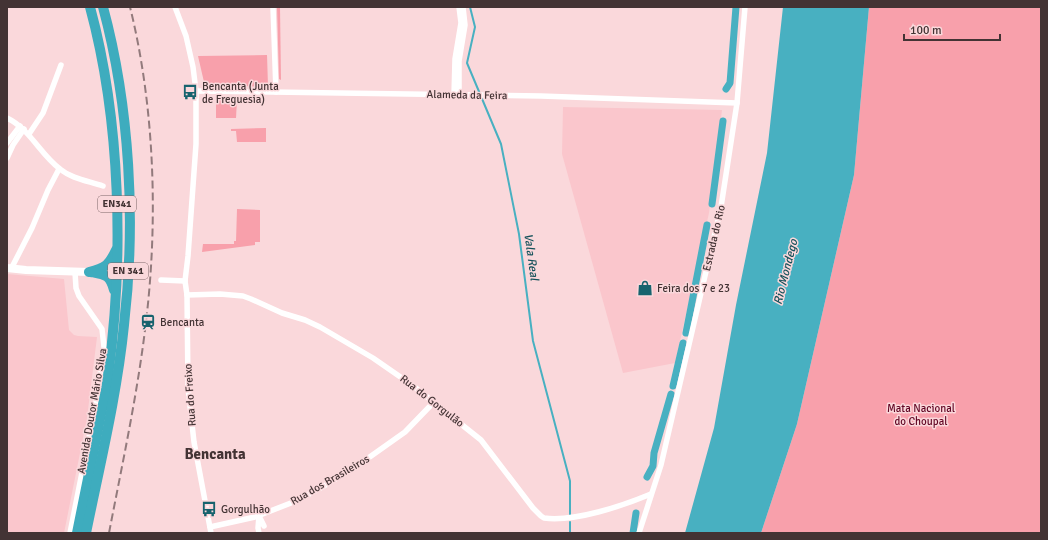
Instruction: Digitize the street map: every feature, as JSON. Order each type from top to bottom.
[{"type":"highway","name":"EN341","points":[[90,7],[103,69],[115,162],[117,246]]},
{"type":"highway","name":"EN 341","points":[[86,533],[118,371],[124,326],[130,242],[128,179],[123,118],[115,65],[103,7]]},
{"type":"highway","name":"EN 341","points":[[77,533],[108,377],[115,296],[117,246]]},
{"type":"highway","points":[[89,272],[107,266],[117,246]]},
{"type":"highway","points":[[89,272],[108,277],[111,281],[115,296]]},
{"type":"street","name":"Rua do Freixo","points":[[175,7],[186,36],[193,67],[196,91],[196,144],[185,281],[187,295],[188,388],[194,442],[210,530]]},
{"type":"street","points":[[272,7],[276,92]]},
{"type":"street","points":[[456,95],[455,59],[461,23],[459,7]]},
{"type":"street","points":[[456,95],[459,62],[465,25],[463,7]]},
{"type":"street","name":"Estrada do Rio","points":[[639,533],[661,465],[721,207],[737,103],[745,7]]},
{"type":"street","points":[[29,134],[42,113],[61,65]]},
{"type":"street","name":"Alameda da Feira","points":[[196,91],[639,98],[737,103]]},
{"type":"street","points":[[7,118],[22,127],[59,169],[71,176],[103,186]]},
{"type":"street","points":[[7,143],[22,127]]},
{"type":"street","points":[[7,158],[22,127]]},
{"type":"street","points":[[59,169],[48,190],[32,228],[9,268],[89,272]]},
{"type":"street","name":"Avenida Doutor Mário Silva","points":[[70,533],[94,412],[104,347],[102,329],[78,296],[75,272]]},
{"type":"street","points":[[161,280],[185,281]]},
{"type":"street","name":"Rua do Gorgulão","points":[[187,295],[220,294],[242,296],[320,327],[373,358],[412,385],[481,440],[532,508],[544,518],[574,517],[609,509],[651,494]]},
{"type":"street","name":"Rua dos Brasileiros","points":[[210,530],[259,516],[296,501],[356,466],[405,432],[434,403]]},
{"type":"street","points":[[259,516],[264,526]]},
{"type":"street","points":[[259,516],[259,533]]},
{"type":"shaded area","name":"Feira dos 7 e 23","points":[[563,107],[722,110],[709,213],[675,363],[623,373],[562,154]]},
{"type":"shaded area","points":[[7,274],[64,279],[69,330],[74,335],[78,336],[97,337],[87,418],[64,533],[7,533]]},
{"type":"green space","points":[[277,7],[280,7],[281,80],[279,79]]},
{"type":"green space","name":"Mata Nacional do Choupal","points":[[869,7],[1041,7],[1041,533],[761,533],[797,424],[854,175]]},
{"type":"green space","points":[[267,55],[268,87],[209,85],[204,82],[198,56]]},
{"type":"green space","points":[[216,100],[237,100],[236,118],[216,118]]},
{"type":"green space","points":[[266,128],[266,142],[237,142],[236,131],[231,131],[231,129]]},
{"type":"green space","points":[[237,209],[260,210],[260,242],[255,242],[255,245],[202,252],[203,244],[234,244],[234,241],[236,241]]},
{"type":"water","name":"Rio Mondego","points":[[783,7],[869,7],[854,175],[797,424],[761,533],[685,533],[714,428],[736,305],[767,153]]},
{"type":"waterway","name":"Vala Real","points":[[470,7],[475,27],[467,63],[501,144],[519,234],[533,341],[570,481],[570,515]]},
{"type":"waterway","points":[[726,89],[730,83],[736,7]]},
{"type":"waterway","points":[[712,204],[723,121]]},
{"type":"waterway","points":[[686,333],[707,225]]},
{"type":"waterway","points":[[673,386],[683,343]]},
{"type":"waterway","points":[[647,477],[653,466],[654,453],[671,394]]},
{"type":"waterway","points":[[633,533],[636,513]]},
{"type":"waterway","name":"Vala Real","points":[[570,522],[570,533]]},
{"type":"railway","points":[[109,533],[144,341],[152,237],[153,198],[149,120],[138,44],[130,7]]},
{"type":"place","name":"Bencanta (Junta de Freguesia)","points":[[190,92]]},
{"type":"place","name":"Feira dos 7 e 23","points":[[645,288]]},
{"type":"place","name":"Bencanta","points":[[148,322]]},
{"type":"place","name":"Gorgulhão","points":[[209,509]]},
{"type":"district","name":"Bencanta","points":[[215,454]]}]
